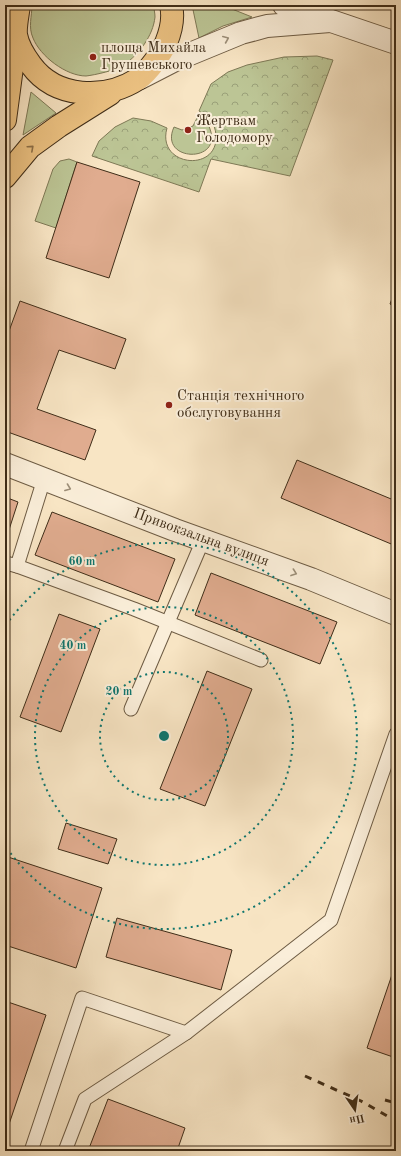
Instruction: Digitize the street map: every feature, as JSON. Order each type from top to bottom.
[{"type":"main road","points":[[5,120],[16,36],[18,5]]},
{"type":"main road","points":[[5,177],[30,148],[78,114],[134,81],[161,54],[172,31],[171,5]]},
{"type":"main road","points":[[16,36],[23,54],[35,70],[51,83],[69,91],[89,94],[109,92],[134,81]]},
{"type":"street","points":[[284,5],[396,43]]},
{"type":"street","points":[[134,81],[173,61],[241,33],[267,26],[330,21]]},
{"type":"street","name":"Привокзальна вулиця","points":[[5,464],[203,540],[311,579],[396,614]]},
{"type":"lane","points":[[44,479],[11,567],[134,608],[260,660]]},
{"type":"lane","points":[[131,709],[203,540]]},
{"type":"lane","points":[[65,1151],[85,1100],[186,1033],[331,920],[396,734]]},
{"type":"lane","points":[[31,1151],[82,998],[186,1033]]},
{"type":"green space","name":"площа Михайла Грушевського","points":[[32,5],[153,5],[155,17],[154,24],[148,38],[130,61],[116,69],[86,76],[70,73],[62,69],[41,52],[33,38],[30,26]]},
{"type":"green space","points":[[192,5],[222,5],[252,17],[223,26],[199,38]]},
{"type":"green space","points":[[317,56],[333,60],[290,176],[211,159],[199,192],[92,156],[99,141],[115,127],[133,118],[151,121],[167,128],[166,141],[170,151],[178,157],[188,160],[199,160],[208,155],[214,147],[216,135],[213,124],[209,118],[199,111],[211,84],[228,72],[247,65],[284,57]]},
{"type":"green space","points":[[31,92],[56,113],[23,135]]},
{"type":"green space","points":[[197,118],[208,124],[212,140],[208,148],[200,153],[191,154],[182,152],[175,147],[171,139],[174,127],[182,130],[193,126]]},
{"type":"green space","points":[[69,159],[77,162],[56,228],[35,221],[53,169],[60,161]]},
{"type":"building","points":[[77,162],[140,182],[109,278],[46,258]]},
{"type":"building","points":[[396,288],[396,307],[390,304]]},
{"type":"building","points":[[20,301],[126,339],[115,369],[59,350],[37,409],[96,430],[85,460],[5,431],[5,342]]},
{"type":"building","points":[[297,460],[396,501],[396,546],[281,498]]},
{"type":"building","points":[[5,497],[18,502],[6,539],[5,539]]},
{"type":"building","points":[[52,512],[175,559],[158,602],[35,555]]},
{"type":"building","points":[[211,573],[337,622],[320,664],[195,615]]},
{"type":"building","points":[[59,614],[100,629],[61,732],[20,717]]},
{"type":"building","points":[[207,671],[252,689],[205,806],[160,789]]},
{"type":"building","points":[[66,823],[117,839],[108,864],[58,849]]},
{"type":"building","points":[[5,856],[102,888],[76,968],[5,945]]},
{"type":"building","points":[[117,918],[232,950],[221,990],[106,957]]},
{"type":"building","points":[[396,963],[396,1058],[367,1048]]},
{"type":"building","points":[[5,1001],[46,1015],[5,1136]]},
{"type":"building","points":[[108,1099],[185,1128],[177,1151],[88,1151]]},
{"type":"railway","points":[[305,1076],[361,1101],[396,1121]]},
{"type":"railway","points":[[385,1100],[396,1103]]},
{"type":"place","name":"площа Михайла Грушевського","points":[[93,57]]},
{"type":"place","name":"Жертвам Голодомору","points":[[188,130]]},
{"type":"place","name":"Станція технічного обслуговування","points":[[169,405]]}]
